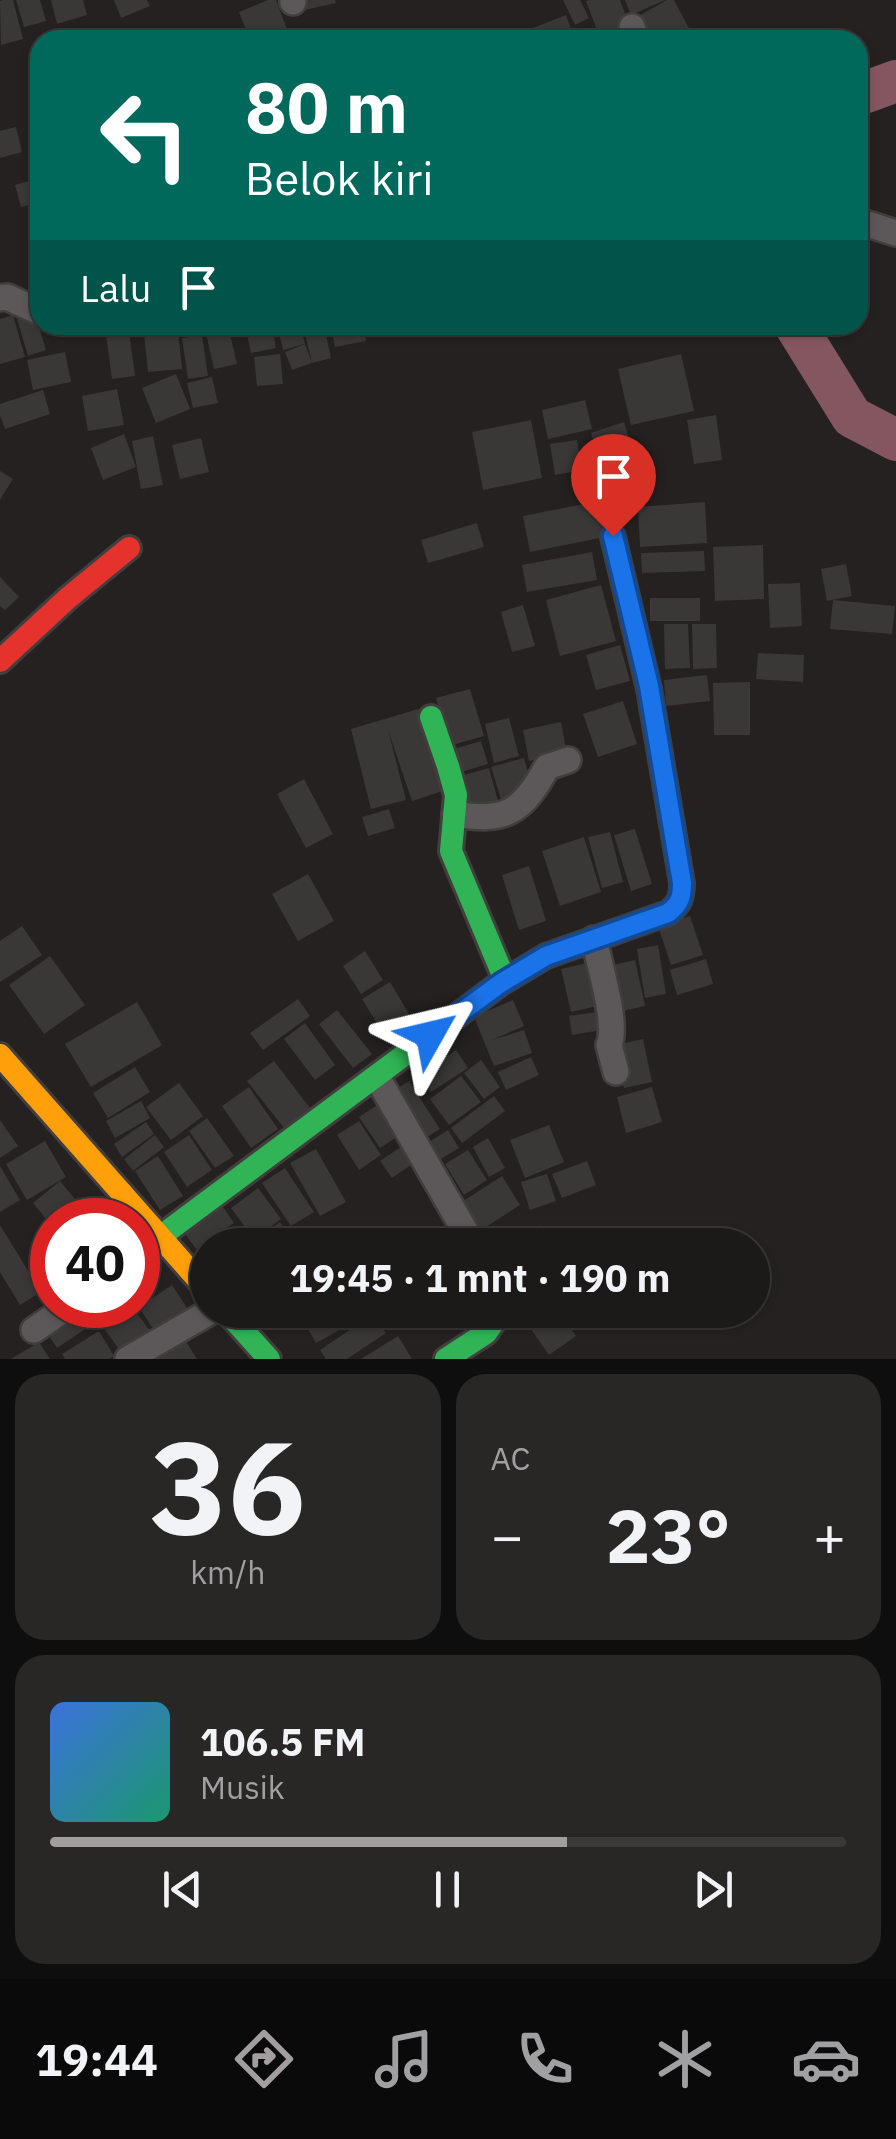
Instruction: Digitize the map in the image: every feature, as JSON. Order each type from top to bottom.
[{"type":"street","points":[[868,224],[896,233]]},
{"type":"street","points":[[0,298],[30,308]]},
{"type":"street","points":[[160,1241],[505,980],[546,956],[676,907],[682,897],[682,883],[649,686],[613,536]]},
{"type":"street","points":[[0,660],[129,548]]},
{"type":"street","points":[[431,717],[455,791],[455,814],[448,841],[505,980]]},
{"type":"street","points":[[455,814],[488,818],[504,814],[526,801],[546,767],[568,760]]},
{"type":"street","points":[[594,939],[612,1023],[609,1046],[616,1072]]},
{"type":"street","points":[[0,1056],[190,1270]]},
{"type":"street","points":[[376,1077],[463,1228]]},
{"type":"street","points":[[128,1359],[190,1323]]},
{"type":"street","points":[[241,1328],[269,1359]]},
{"type":"street","points":[[446,1359],[493,1328]]},
{"type":"building","points":[[13,0],[23,39],[1,45],[0,1]]},
{"type":"building","points":[[16,0],[40,0],[46,21],[24,27]]},
{"type":"building","points":[[51,0],[83,0],[87,15],[57,24]]},
{"type":"building","points":[[114,0],[147,0],[150,6],[121,18]]},
{"type":"building","points":[[276,0],[287,30],[246,30],[239,12]]},
{"type":"building","points":[[302,0],[335,0],[336,3],[305,10]]},
{"type":"building","points":[[563,0],[580,0],[589,18],[575,25]]},
{"type":"building","points":[[620,0],[630,27],[597,30],[586,1]]},
{"type":"building","points":[[625,0],[665,0],[631,15]]},
{"type":"building","points":[[674,0],[690,30],[642,30],[635,18]]},
{"type":"building","points":[[566,15],[571,30],[534,30]]},
{"type":"building","points":[[16,127],[22,152],[0,158],[0,131]]},
{"type":"building","points":[[30,181],[30,205],[21,207],[15,185]]},
{"type":"building","points":[[13,315],[25,357],[0,364],[0,319]]},
{"type":"building","points":[[30,315],[30,335],[41,335],[46,350],[28,356],[17,319]]},
{"type":"building","points":[[106,335],[129,335],[135,376],[112,379]]},
{"type":"building","points":[[144,335],[178,335],[182,369],[148,372]]},
{"type":"building","points":[[202,335],[208,376],[188,379],[182,338]]},
{"type":"building","points":[[206,335],[230,335],[237,364],[214,369]]},
{"type":"building","points":[[247,335],[274,335],[276,348],[251,353]]},
{"type":"building","points":[[279,335],[303,335],[305,344],[283,350]]},
{"type":"building","points":[[305,335],[326,335],[331,358],[312,363]]},
{"type":"building","points":[[333,335],[365,335],[366,341],[335,347]]},
{"type":"building","points":[[305,344],[312,363],[292,370],[285,352]]},
{"type":"building","points":[[65,352],[71,382],[33,390],[27,360]]},
{"type":"building","points":[[280,354],[283,384],[257,386],[254,357]]},
{"type":"building","points":[[681,354],[694,411],[631,425],[618,369]]},
{"type":"building","points":[[176,374],[190,409],[156,423],[142,388]]},
{"type":"building","points":[[212,377],[218,403],[193,408],[187,383]]},
{"type":"building","points":[[117,389],[124,425],[88,431],[82,396]]},
{"type":"building","points":[[43,390],[50,414],[5,429],[0,404]]},
{"type":"building","points":[[585,400],[592,429],[548,439],[542,410]]},
{"type":"building","points":[[716,415],[722,460],[694,464],[687,420]]},
{"type":"building","points":[[531,420],[542,478],[483,490],[472,432]]},
{"type":"building","points":[[624,422],[636,461],[603,471],[591,433]]},
{"type":"building","points":[[124,434],[136,467],[103,480],[91,448]]},
{"type":"building","points":[[153,436],[163,485],[141,489],[132,441]]},
{"type":"building","points":[[201,438],[209,472],[180,479],[172,445]]},
{"type":"building","points":[[577,440],[582,470],[555,475],[550,444]]},
{"type":"building","points":[[0,471],[13,479],[0,500]]},
{"type":"building","points":[[599,501],[605,537],[530,552],[523,516]]},
{"type":"building","points":[[705,502],[707,543],[640,547],[638,507]]},
{"type":"building","points":[[477,523],[484,547],[428,563],[421,540]]},
{"type":"building","points":[[763,545],[764,599],[715,601],[713,547]]},
{"type":"building","points":[[704,551],[705,571],[642,573],[641,553]]},
{"type":"building","points":[[592,552],[597,580],[527,592],[522,565]]},
{"type":"building","points":[[846,564],[852,596],[827,601],[821,569]]},
{"type":"building","points":[[0,577],[19,597],[5,610],[0,606]]},
{"type":"building","points":[[800,583],[802,626],[770,628],[768,584]]},
{"type":"building","points":[[601,585],[616,641],[560,656],[546,600]]},
{"type":"building","points":[[650,598],[700,598],[700,621],[650,621]]},
{"type":"building","points":[[833,600],[895,606],[892,634],[830,629]]},
{"type":"building","points":[[523,605],[535,646],[512,652],[501,612]]},
{"type":"building","points":[[664,624],[688,624],[690,668],[665,669]]},
{"type":"building","points":[[692,624],[716,624],[717,668],[693,669]]},
{"type":"building","points":[[620,645],[630,681],[596,690],[586,655]]},
{"type":"building","points":[[758,653],[804,655],[803,682],[756,679]]},
{"type":"building","points":[[707,675],[710,701],[666,706],[664,680]]},
{"type":"building","points":[[750,682],[750,735],[714,735],[713,683]]},
{"type":"building","points":[[470,689],[484,736],[449,746],[436,698]]},
{"type":"building","points":[[623,701],[637,744],[598,757],[583,714]]},
{"type":"building","points":[[425,707],[452,788],[412,801],[388,730],[406,800],[371,809],[351,729]]},
{"type":"building","points":[[509,718],[519,756],[494,763],[485,724]]},
{"type":"building","points":[[561,722],[567,754],[529,761],[523,730]]},
{"type":"building","points":[[481,741],[488,764],[461,772],[454,749]]},
{"type":"building","points":[[524,758],[533,790],[501,799],[491,767]]},
{"type":"building","points":[[489,768],[498,801],[469,809],[460,776]]},
{"type":"building","points":[[304,779],[333,834],[306,848],[277,794]]},
{"type":"building","points":[[389,809],[395,828],[368,836],[362,817]]},
{"type":"building","points":[[635,829],[652,884],[631,891],[614,835]]},
{"type":"building","points":[[610,832],[623,882],[602,888],[588,837]]},
{"type":"building","points":[[584,837],[601,892],[560,906],[542,851]]},
{"type":"building","points":[[529,866],[546,921],[519,930],[502,875]]},
{"type":"building","points":[[308,874],[334,921],[298,941],[272,894]]},
{"type":"building","points":[[690,916],[703,955],[671,965],[658,926]]},
{"type":"building","points":[[22,926],[42,955],[0,982],[0,941]]},
{"type":"building","points":[[658,945],[666,994],[645,998],[637,949]]},
{"type":"building","points":[[365,951],[383,980],[361,994],[343,966]]},
{"type":"building","points":[[50,956],[85,1005],[44,1034],[9,985]]},
{"type":"building","points":[[706,959],[713,984],[677,995],[670,970]]},
{"type":"building","points":[[635,960],[645,1006],[614,1013],[604,967]]},
{"type":"building","points":[[592,962],[602,1005],[571,1012],[561,969]]},
{"type":"building","points":[[390,982],[412,1019],[385,1036],[362,999]]},
{"type":"building","points":[[298,999],[310,1016],[263,1050],[250,1033]]},
{"type":"building","points":[[513,1000],[524,1026],[492,1040],[524,1030],[532,1053],[494,1066],[474,1017]]},
{"type":"building","points":[[137,1002],[162,1045],[91,1087],[65,1044]]},
{"type":"building","points":[[337,1010],[372,1054],[353,1068],[319,1024]]},
{"type":"building","points":[[604,1011],[607,1029],[572,1035],[569,1016]]},
{"type":"building","points":[[305,1023],[335,1065],[315,1080],[284,1039]]},
{"type":"building","points":[[643,1039],[652,1082],[624,1088],[615,1045]]},
{"type":"building","points":[[456,1050],[468,1068],[431,1092],[419,1075]]},
{"type":"building","points":[[531,1057],[539,1075],[506,1090],[498,1072]]},
{"type":"building","points":[[481,1060],[500,1087],[484,1099],[464,1073]]},
{"type":"building","points":[[274,1061],[310,1108],[284,1128],[247,1081]]},
{"type":"building","points":[[135,1067],[150,1092],[108,1118],[93,1093]]},
{"type":"building","points":[[461,1076],[481,1102],[449,1125],[430,1099]]},
{"type":"building","points":[[409,1081],[440,1129],[420,1141],[389,1094]]},
{"type":"building","points":[[179,1083],[203,1116],[171,1140],[146,1107]]},
{"type":"building","points":[[249,1087],[278,1129],[251,1148],[222,1106]]},
{"type":"building","points":[[652,1087],[662,1122],[626,1133],[617,1097]]},
{"type":"building","points":[[494,1096],[505,1111],[462,1143],[451,1128]]},
{"type":"building","points":[[385,1100],[406,1131],[380,1148],[359,1117]]},
{"type":"building","points":[[141,1101],[150,1118],[115,1138],[106,1121]]},
{"type":"building","points":[[207,1118],[234,1156],[215,1168],[189,1131]]},
{"type":"building","points":[[0,1120],[18,1146],[0,1158]]},
{"type":"building","points":[[359,1121],[381,1155],[359,1170],[337,1135]]},
{"type":"building","points":[[146,1122],[154,1134],[122,1157],[114,1144]]},
{"type":"building","points":[[549,1125],[564,1162],[525,1178],[510,1140]]},
{"type":"building","points":[[448,1130],[459,1148],[431,1165],[420,1148]]},
{"type":"building","points":[[155,1135],[164,1147],[133,1171],[124,1159]]},
{"type":"building","points":[[189,1135],[212,1170],[187,1187],[164,1152]]},
{"type":"building","points":[[488,1138],[505,1168],[489,1177],[473,1147]]},
{"type":"building","points":[[45,1141],[66,1177],[27,1200],[6,1164]]},
{"type":"building","points":[[408,1142],[420,1159],[392,1178],[380,1161]]},
{"type":"building","points":[[316,1149],[346,1202],[320,1216],[290,1163]]},
{"type":"building","points":[[468,1150],[487,1180],[464,1195],[445,1164]]},
{"type":"building","points":[[158,1156],[183,1196],[160,1210],[160,1198],[152,1198],[135,1171]]},
{"type":"building","points":[[587,1161],[596,1185],[562,1198],[552,1174]]},
{"type":"building","points":[[0,1166],[20,1200],[0,1212]]},
{"type":"building","points":[[285,1168],[314,1212],[291,1226],[262,1183]]},
{"type":"building","points":[[547,1174],[556,1201],[530,1210],[521,1182]]},
{"type":"building","points":[[502,1176],[520,1205],[484,1228],[471,1228],[457,1205]]},
{"type":"building","points":[[60,1181],[74,1198],[39,1198]]},
{"type":"building","points":[[258,1188],[281,1219],[269,1228],[246,1228],[231,1208]]},
{"type":"building","points":[[221,1204],[234,1223],[227,1228],[190,1228],[190,1241],[183,1231]]},
{"type":"building","points":[[0,1225],[30,1274],[30,1299],[20,1305],[0,1272]]},
{"type":"building","points":[[172,1285],[190,1313],[157,1335],[152,1328],[160,1328],[160,1293]]},
{"type":"building","points":[[48,1328],[87,1328],[57,1348],[45,1330]]},
{"type":"building","points":[[148,1328],[153,1335],[124,1356],[105,1330]]},
{"type":"building","points":[[308,1328],[343,1328],[316,1343]]},
{"type":"building","points":[[352,1328],[383,1328],[386,1333],[347,1359],[326,1359],[320,1350]]},
{"type":"building","points":[[530,1328],[570,1328],[576,1336],[549,1355]]},
{"type":"building","points":[[99,1331],[114,1356],[65,1359],[62,1354]]},
{"type":"building","points":[[180,1332],[197,1359],[133,1359]]},
{"type":"building","points":[[398,1336],[412,1359],[361,1359]]},
{"type":"building","points":[[39,1342],[50,1359],[11,1359]]},
{"type":"waterway","points":[[868,91],[896,81]]},
{"type":"waterway","points":[[801,335],[852,417],[896,440]]},
{"type":"traffic: fast","points":[[161,1236],[501,983],[546,956],[668,913],[675,906],[682,883],[649,689]]},
{"type":"traffic: fast","points":[[431,717],[456,795],[451,851],[505,980]]},
{"type":"traffic: fast","points":[[241,1328],[269,1359]]},
{"type":"traffic: fast","points":[[446,1359],[489,1328]]},
{"type":"traffic: slow","points":[[613,537],[649,689]]},
{"type":"traffic: slow","points":[[0,1055],[190,1271]]},
{"type":"traffic: jam","points":[[0,661],[129,548]]},
{"type":"route","points":[[430,1035],[501,983],[546,956],[658,918],[676,907],[682,897],[649,686],[613,536]]}]
